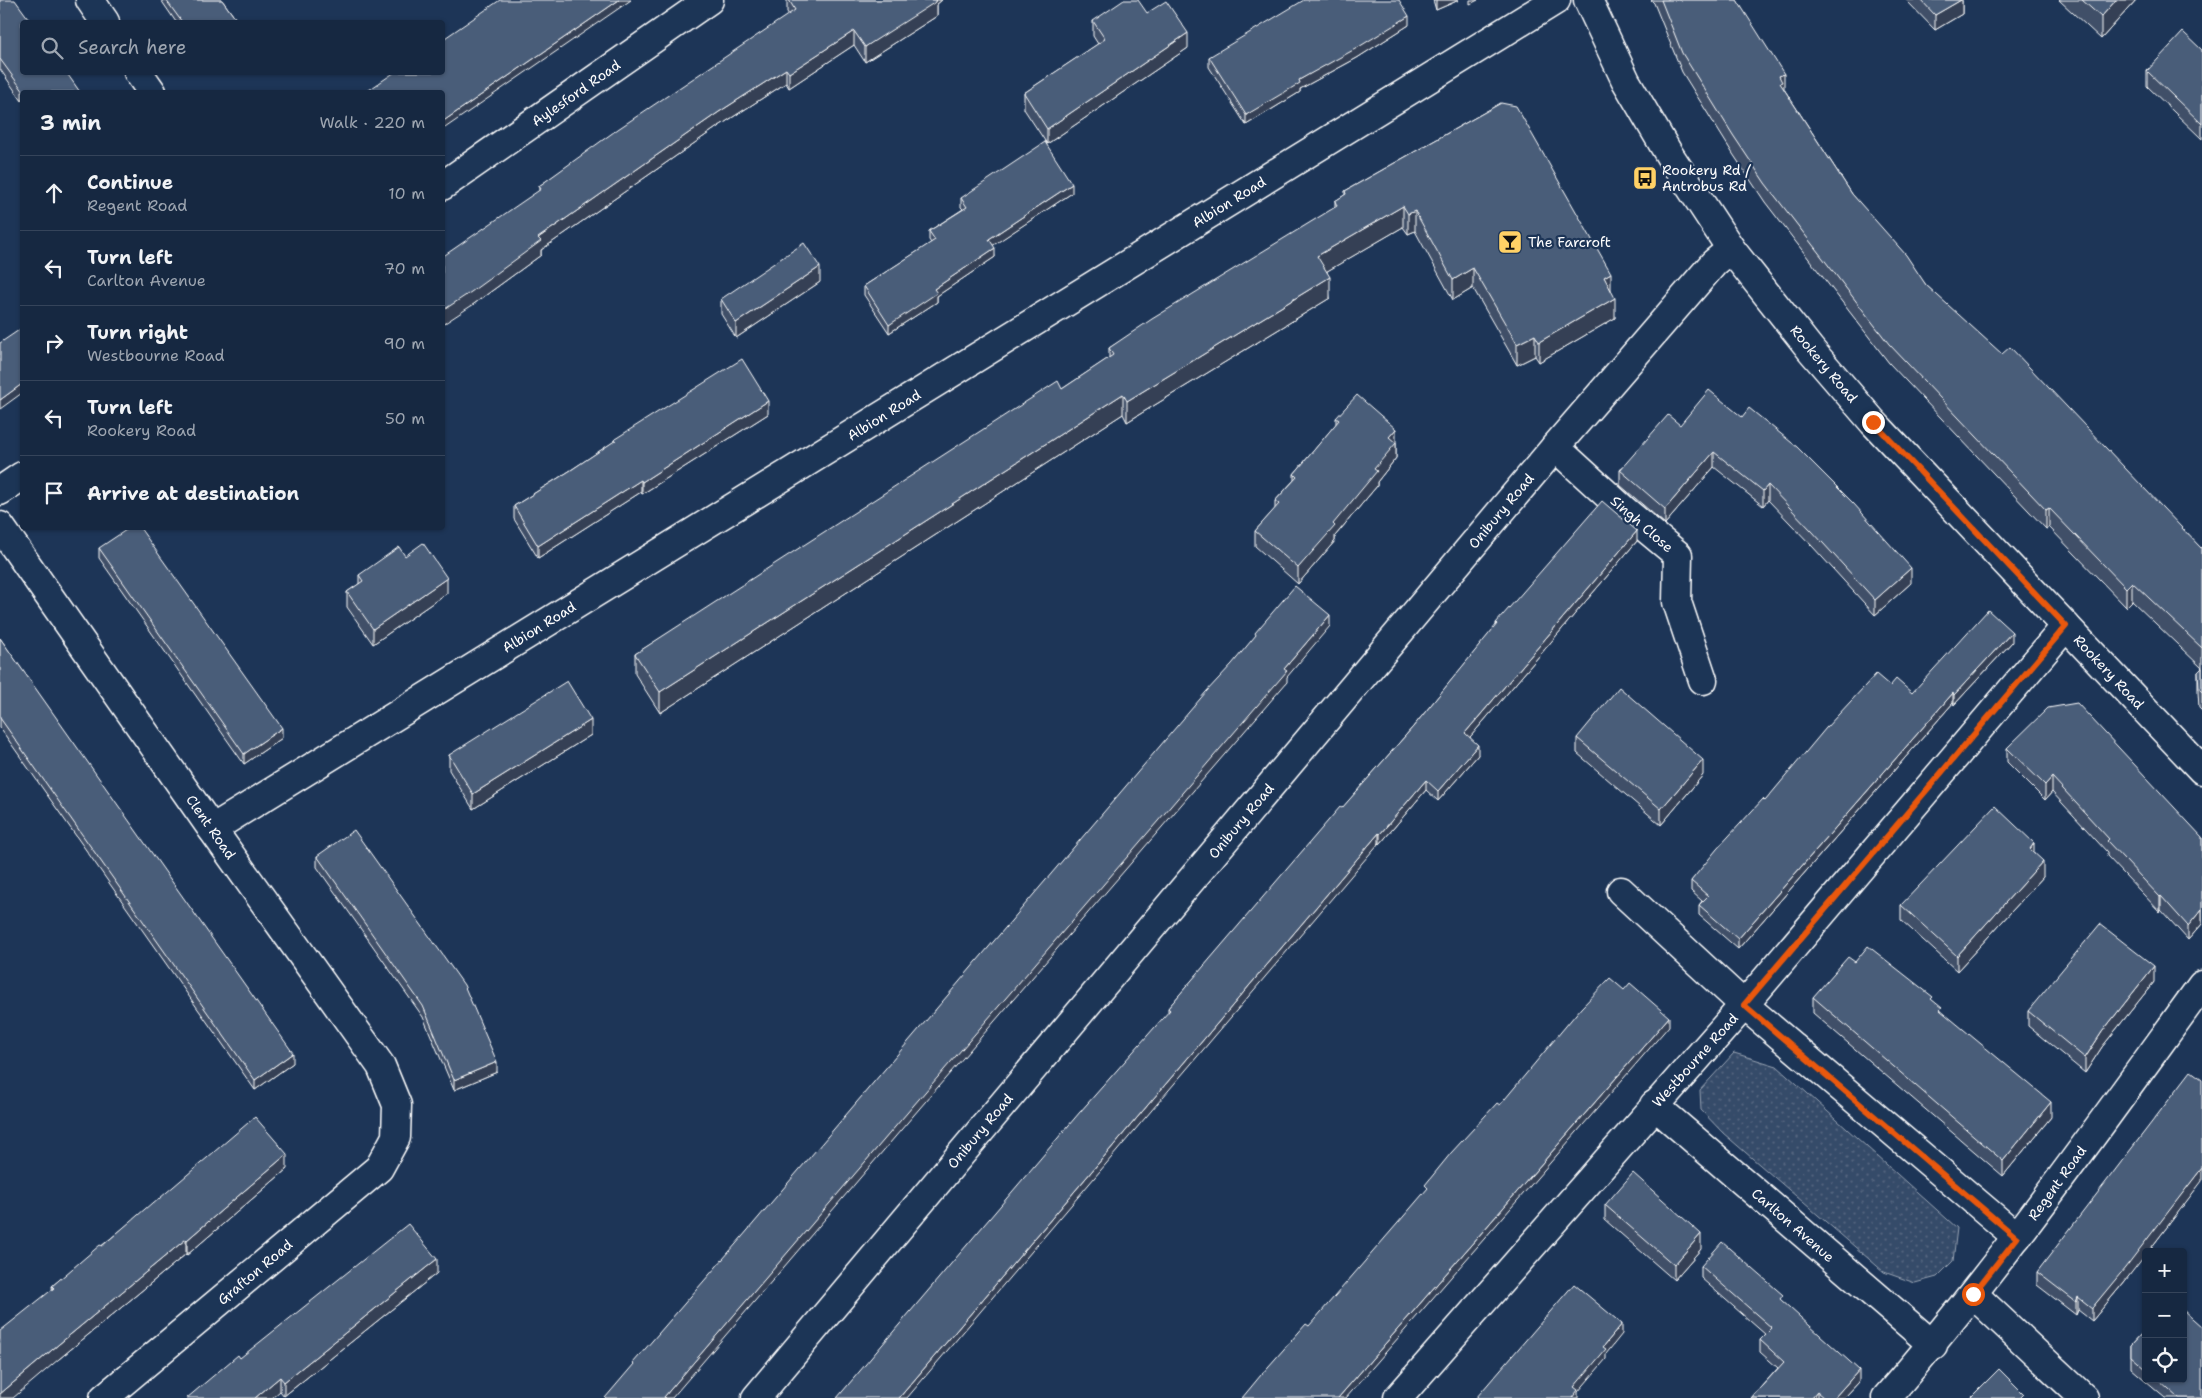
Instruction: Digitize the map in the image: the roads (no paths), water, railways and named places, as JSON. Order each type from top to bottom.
[{"type":"street","points":[[90,0],[104,20]]},
{"type":"street","name":"Aylesford Road","points":[[445,184],[709,0]]},
{"type":"street","name":"Albion Road","points":[[212,829],[1556,0]]},
{"type":"street","name":"Rookery Road","points":[[1588,0],[1626,80],[1670,156],[1731,249],[1811,350],[1873,422],[2202,770]]},
{"type":"street","points":[[140,75],[151,90]]},
{"type":"street","name":"Onibury Road","points":[[756,1398],[1555,447],[1714,263],[1731,249]]},
{"type":"street","name":"Singh Close","points":[[1555,447],[1678,556],[1677,602],[1704,680]]},
{"type":"street","points":[[0,491],[20,477]]},
{"type":"street","name":"Clent Road","points":[[0,526],[381,1066],[396,1105],[396,1137]]},
{"type":"street","name":"Westbourne Road","points":[[1398,1398],[1744,1005],[2066,626]]},
{"type":"street","points":[[1622,891],[1744,1005],[2017,1238]]},
{"type":"street","name":"Regent Road","points":[[1886,1398],[1933,1345],[2017,1238],[2202,985]]},
{"type":"street","name":"Carlton Avenue","points":[[1654,1105],[1933,1345]]},
{"type":"street","name":"Grafton Road","points":[[104,1398],[379,1168],[396,1137]]},
{"type":"street","points":[[1973,1294],[2084,1398]]},
{"type":"place","name":"Rookery Rd / Antrobus Rd","points":[[1645,178]]},
{"type":"place","name":"The Farcroft","points":[[1510,242]]}]
